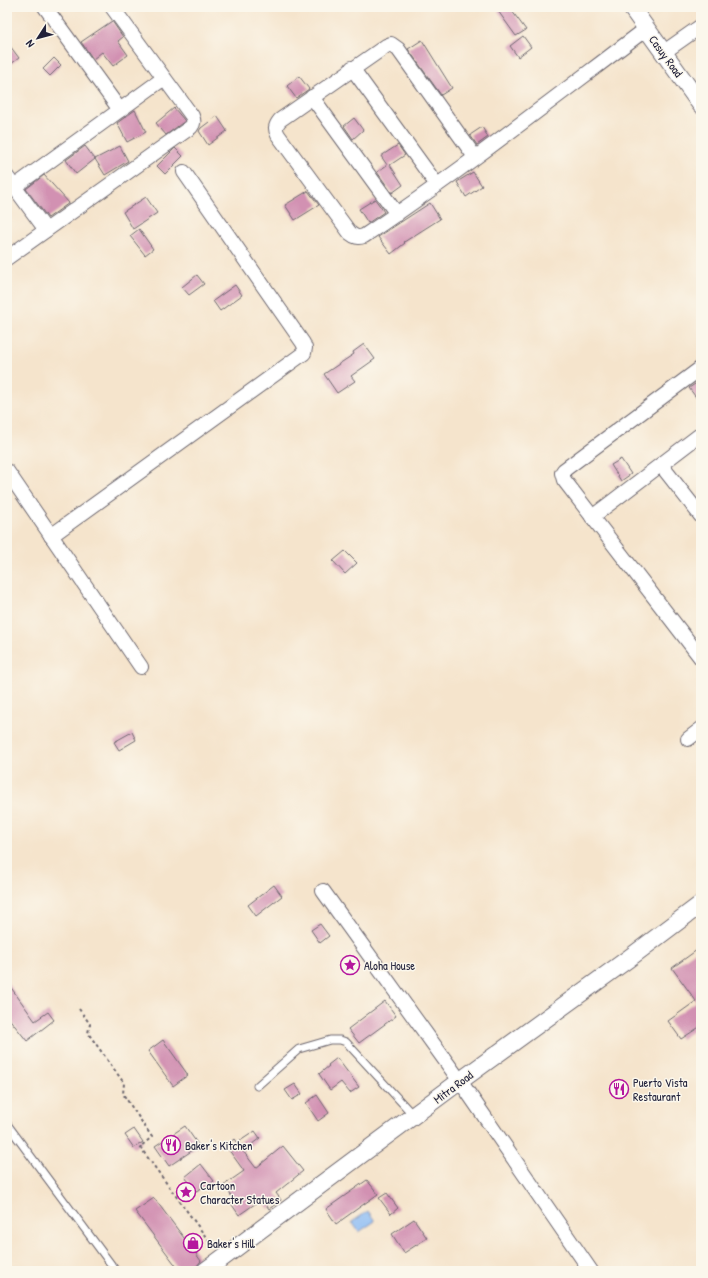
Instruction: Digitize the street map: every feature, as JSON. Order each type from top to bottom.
[{"type":"street","points":[[45,7],[120,110]]},
{"type":"street","points":[[7,258],[191,127],[194,120],[112,7]]},
{"type":"street","name":"Casuy Road","points":[[631,7],[701,105]]},
{"type":"street","points":[[664,52],[701,26]]},
{"type":"street","points":[[475,157],[395,46],[391,44],[352,68],[280,120],[276,125],[278,135],[350,233],[355,236],[364,236],[437,185],[475,157],[646,29]]},
{"type":"street","points":[[352,68],[437,185]]},
{"type":"street","points":[[46,230],[11,182],[120,110],[164,78]]},
{"type":"street","points":[[312,97],[397,214]]},
{"type":"street","points":[[51,536],[304,353],[305,348],[303,343],[184,172]]},
{"type":"street","points":[[701,368],[562,473],[564,480],[701,658]]},
{"type":"street","points":[[592,517],[701,434]]},
{"type":"street","points":[[661,465],[701,516]]},
{"type":"street","points":[[7,471],[141,667]]},
{"type":"street","points":[[688,739],[701,729]]},
{"type":"street","points":[[323,891],[460,1081],[591,1271]]},
{"type":"street","name":"Mitra Road","points":[[205,1271],[460,1081],[622,964],[701,904]]},
{"type":"lane","points":[[257,1086],[299,1049],[330,1040],[340,1040],[346,1042],[414,1116]]},
{"type":"lane","points":[[7,1124],[116,1271]]},
{"type":"path","points":[[79,1008],[90,1024],[88,1033],[124,1083],[123,1094],[152,1137],[140,1148],[222,1258]]},
{"type":"water","points":[[368,1211],[375,1221],[359,1232],[352,1222]]},
{"type":"building","points":[[504,7],[509,7],[526,30],[516,36],[498,11]]},
{"type":"building","points":[[112,21],[123,37],[118,41],[128,55],[113,66],[102,52],[93,59],[81,42]]},
{"type":"building","points":[[523,36],[531,47],[518,57],[510,46]]},
{"type":"building","points":[[422,40],[452,88],[441,95],[408,49]]},
{"type":"building","points":[[7,42],[19,58],[7,67]]},
{"type":"building","points":[[54,58],[61,65],[50,76],[43,69]]},
{"type":"building","points":[[299,76],[309,89],[296,98],[287,86]]},
{"type":"building","points":[[174,108],[185,121],[166,135],[156,123]]},
{"type":"building","points":[[135,110],[146,132],[127,142],[117,123]]},
{"type":"building","points":[[217,116],[227,131],[208,145],[199,131]]},
{"type":"building","points":[[354,118],[363,130],[353,139],[344,126]]},
{"type":"building","points":[[482,127],[488,137],[477,145],[470,135]]},
{"type":"building","points":[[398,145],[405,155],[390,165],[403,185],[392,193],[377,172],[387,165],[381,156]]},
{"type":"building","points":[[85,146],[95,159],[76,174],[66,160]]},
{"type":"building","points":[[120,146],[128,161],[105,175],[95,159]]},
{"type":"building","points":[[175,148],[183,156],[165,174],[157,166]]},
{"type":"building","points":[[473,172],[482,186],[466,197],[457,182]]},
{"type":"building","points":[[44,175],[69,203],[48,218],[26,189]]},
{"type":"building","points":[[308,191],[319,205],[295,220],[285,205]]},
{"type":"building","points":[[146,197],[157,213],[133,229],[123,212]]},
{"type":"building","points":[[375,199],[384,212],[368,223],[359,209]]},
{"type":"building","points":[[430,203],[440,219],[404,242],[405,243],[391,254],[378,237]]},
{"type":"building","points":[[139,229],[153,249],[145,255],[130,236]]},
{"type":"building","points":[[197,275],[204,284],[189,295],[182,287]]},
{"type":"building","points":[[235,285],[242,295],[220,311],[213,301]]},
{"type":"building","points":[[364,344],[375,359],[351,376],[355,381],[337,393],[324,374],[354,354],[353,352]]},
{"type":"building","points":[[701,380],[701,404],[689,388]]},
{"type":"building","points":[[621,459],[631,474],[621,481],[611,465]]},
{"type":"building","points":[[345,551],[357,563],[345,574],[333,561]]},
{"type":"building","points":[[132,732],[136,740],[119,750],[114,742]]},
{"type":"building","points":[[274,885],[282,896],[256,916],[248,905]]},
{"type":"building","points":[[320,924],[329,936],[320,943],[311,930]]},
{"type":"building","points":[[701,947],[701,1026],[681,1039],[668,1021],[696,1001],[672,968]]},
{"type":"building","points":[[7,982],[35,1021],[48,1012],[54,1020],[27,1041],[7,1016]]},
{"type":"building","points":[[385,1001],[396,1016],[359,1043],[348,1029]]},
{"type":"building","points":[[163,1040],[188,1075],[173,1086],[148,1051]]},
{"type":"building","points":[[337,1058],[359,1087],[350,1093],[341,1082],[330,1090],[319,1074]]},
{"type":"building","points":[[295,1084],[302,1094],[292,1100],[285,1090]]},
{"type":"building","points":[[317,1095],[329,1113],[318,1121],[306,1103]]},
{"type":"building","points":[[185,1126],[199,1146],[169,1166],[155,1146]]},
{"type":"building","points":[[134,1129],[143,1142],[134,1148],[125,1135]]},
{"type":"building","points":[[255,1131],[260,1138],[243,1151],[256,1168],[283,1146],[303,1171],[276,1193],[281,1200],[269,1209],[262,1199],[239,1215],[230,1202],[234,1200],[224,1185],[244,1171],[226,1146],[234,1139],[237,1143]]},
{"type":"building","points":[[201,1164],[214,1181],[205,1188],[204,1187],[196,1191],[185,1177]]},
{"type":"building","points":[[367,1180],[378,1194],[336,1224],[326,1209]]},
{"type":"building","points":[[387,1193],[398,1208],[391,1214],[379,1198]]},
{"type":"building","points":[[154,1198],[187,1242],[189,1240],[197,1253],[196,1254],[201,1261],[196,1267],[195,1271],[180,1271],[135,1211]]},
{"type":"building","points":[[414,1219],[427,1238],[404,1253],[392,1234]]},
{"type":"place","name":"Aloha House","points":[[350,965]]},
{"type":"place","name":"Puerto Vista Restaurant","points":[[619,1089]]},
{"type":"place","name":"Baker's Kitchen","points":[[171,1145]]},
{"type":"place","name":"Cartoon Character Statues","points":[[186,1192]]},
{"type":"place","name":"Baker's Hill","points":[[193,1243]]}]
